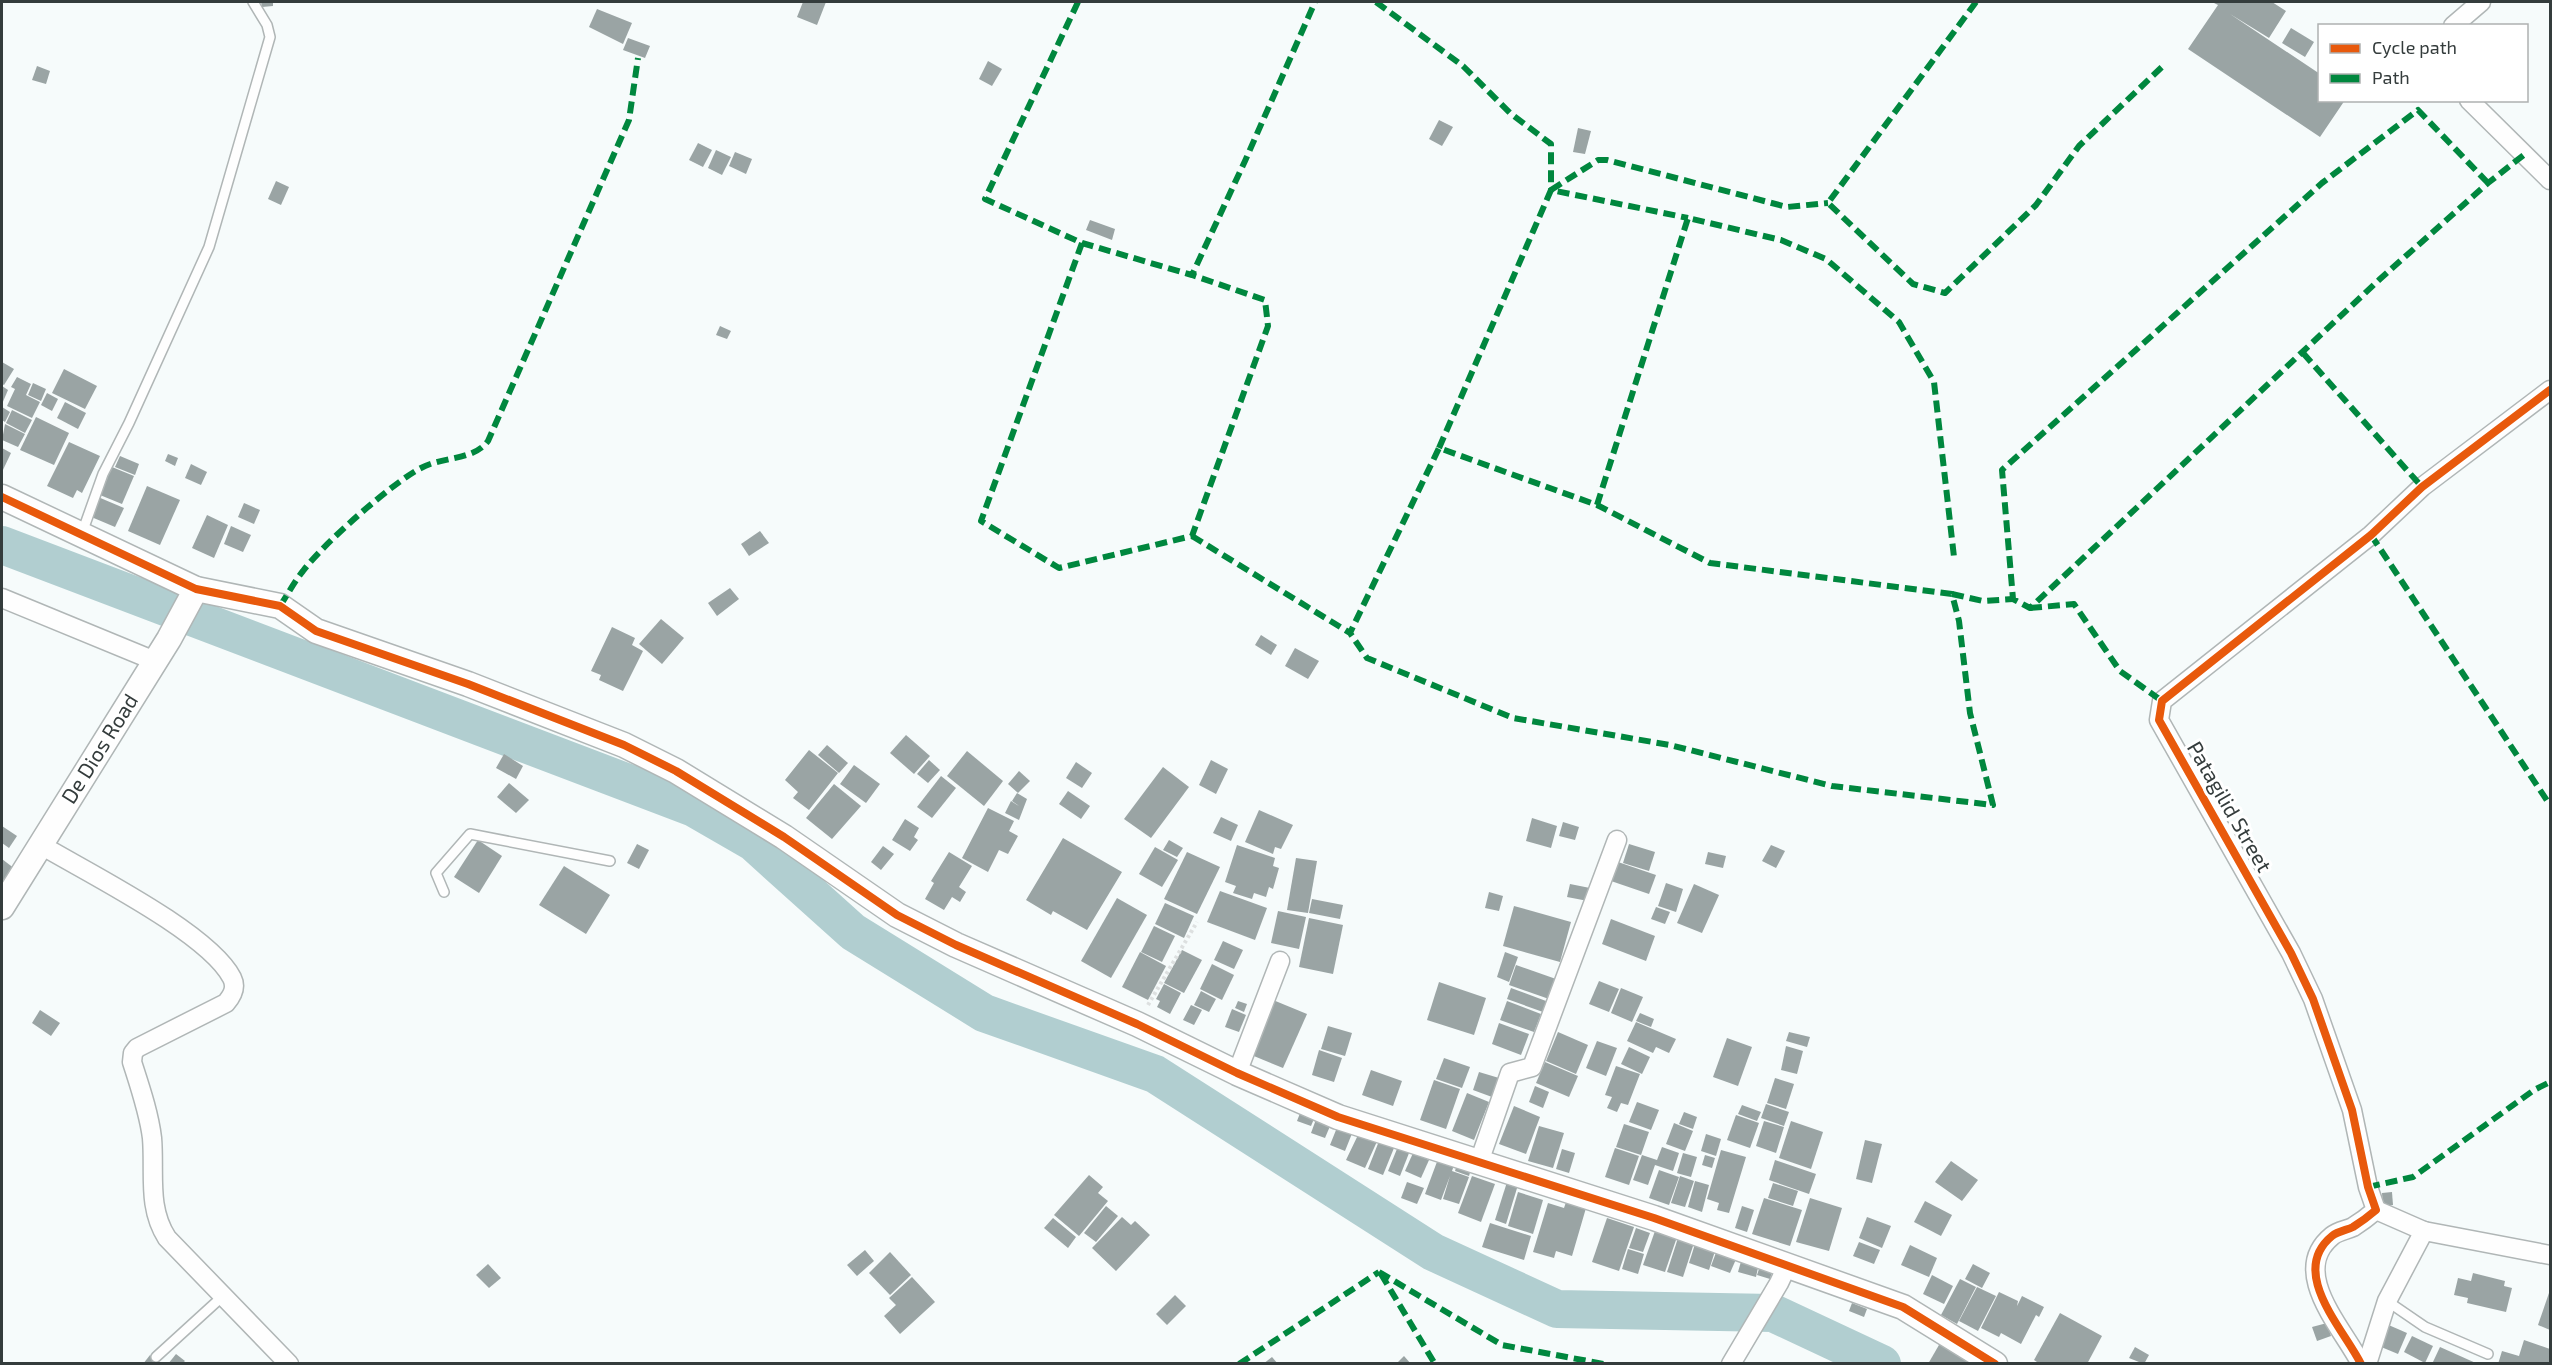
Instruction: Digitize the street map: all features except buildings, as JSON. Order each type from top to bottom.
[{"type":"street","points":[[2455,24],[2481,2]]},
{"type":"street","points":[[2471,102],[2550,180]]},
{"type":"street","name":"Patagilid Street","points":[[2376,1210],[2368,1187],[2352,1110],[2313,999],[2291,953],[2159,720],[2162,701],[2371,535],[2422,487],[2550,390]]},
{"type":"street","points":[[2,496],[81,535],[193,596],[280,606],[316,631],[468,684],[624,745],[676,771],[765,825],[897,915],[956,945],[1137,1024],[1237,1073],[1338,1117],[1654,1218],[1783,1275],[1903,1307],[1995,1364]]},
{"type":"street","name":"De Dios Road","points":[[2,907],[169,639],[193,596]]},
{"type":"street","points":[[2,598],[155,661]]},
{"type":"street","points":[[1479,1162],[1510,1072],[1532,1067],[1617,840]]},
{"type":"street","points":[[41,845],[183,930],[217,960],[233,980],[234,991],[226,1003],[154,1038],[137,1048],[132,1057],[151,1135],[152,1179],[159,1224],[166,1238],[289,1364]]},
{"type":"street","points":[[1237,1073],[1280,961]]},
{"type":"street","points":[[2361,1364],[2320,1299],[2316,1273],[2318,1251],[2333,1235],[2354,1227],[2376,1210],[2424,1231],[2550,1255]]},
{"type":"street","points":[[2367,1364],[2387,1301],[2424,1231]]},
{"type":"street","points":[[1731,1364],[1783,1275]]},
{"type":"lane","points":[[81,535],[103,474],[129,423],[209,247],[270,36],[267,25],[253,2]]},
{"type":"lane","points":[[444,892],[436,873],[470,834],[610,861]]},
{"type":"lane","points":[[156,1356],[224,1295]]},
{"type":"lane","points":[[2387,1301],[2424,1328],[2488,1354]]},
{"type":"path","points":[[1137,1024],[1197,921]]},
{"type":"waterway","points":[[2,545],[694,808],[753,842],[853,932],[984,1013],[1155,1074],[1433,1252],[1557,1309],[1773,1313],[1882,1364]]},
{"type":"marked path","points":[[1078,2],[985,199],[1082,243],[1192,275],[1315,2]]},
{"type":"marked path","points":[[1376,2],[1463,66],[1510,113],[1551,144],[1551,190]]},
{"type":"marked path","points":[[1976,2],[1828,203],[1913,284],[1945,293],[2036,205],[2079,146],[2164,65]]},
{"type":"marked path","points":[[280,606],[313,559],[341,530],[376,500],[421,468],[474,452],[488,441],[629,120],[638,58]]},
{"type":"marked path","points":[[2488,183],[2418,110],[2322,183],[2002,470],[2013,599],[2030,608],[2380,279],[2488,183],[2525,154]]},
{"type":"marked path","points":[[1551,190],[1598,160],[1607,160],[1787,207],[1828,203]]},
{"type":"marked path","points":[[1439,448],[1551,190],[1688,218]]},
{"type":"marked path","points":[[1597,505],[1688,218],[1781,240],[1826,259],[1899,322],[1934,382],[1954,557]]},
{"type":"marked path","points":[[1082,243],[981,521],[1059,568],[1192,536],[1268,326],[1265,300],[1192,275]]},
{"type":"marked path","points":[[2303,353],[2422,487]]},
{"type":"marked path","points":[[1192,536],[1350,633],[1439,448],[1597,505],[1710,563],[1952,594],[1959,621],[1970,713],[1993,805],[1832,786],[1670,745],[1513,718],[1367,658],[1350,633]]},
{"type":"marked path","points":[[2371,535],[2550,805]]},
{"type":"marked path","points":[[1952,594],[1983,601],[2013,599]]},
{"type":"marked path","points":[[2030,608],[2074,604],[2120,671],[2162,701]]},
{"type":"marked path","points":[[2368,1187],[2413,1177],[2534,1090],[2550,1082]]},
{"type":"marked path","points":[[1379,1272],[1502,1345],[1604,1364]]},
{"type":"marked path","points":[[1239,1364],[1379,1272]]},
{"type":"marked path","points":[[1381,1274],[1435,1364]]},
{"type":"cycle path","points":[[2361,1364],[2323,1300],[2317,1283],[2315,1266],[2320,1250],[2332,1236],[2353,1227],[2376,1210],[2368,1187],[2352,1110],[2313,999],[2291,953],[2159,720],[2162,701],[2371,535],[2422,487],[2550,390]]},
{"type":"cycle path","points":[[2,497],[196,589],[280,606],[316,631],[468,684],[624,745],[676,771],[784,837],[897,915],[956,945],[1137,1024],[1237,1073],[1338,1117],[1654,1218],[1903,1307],[1995,1364]]}]
